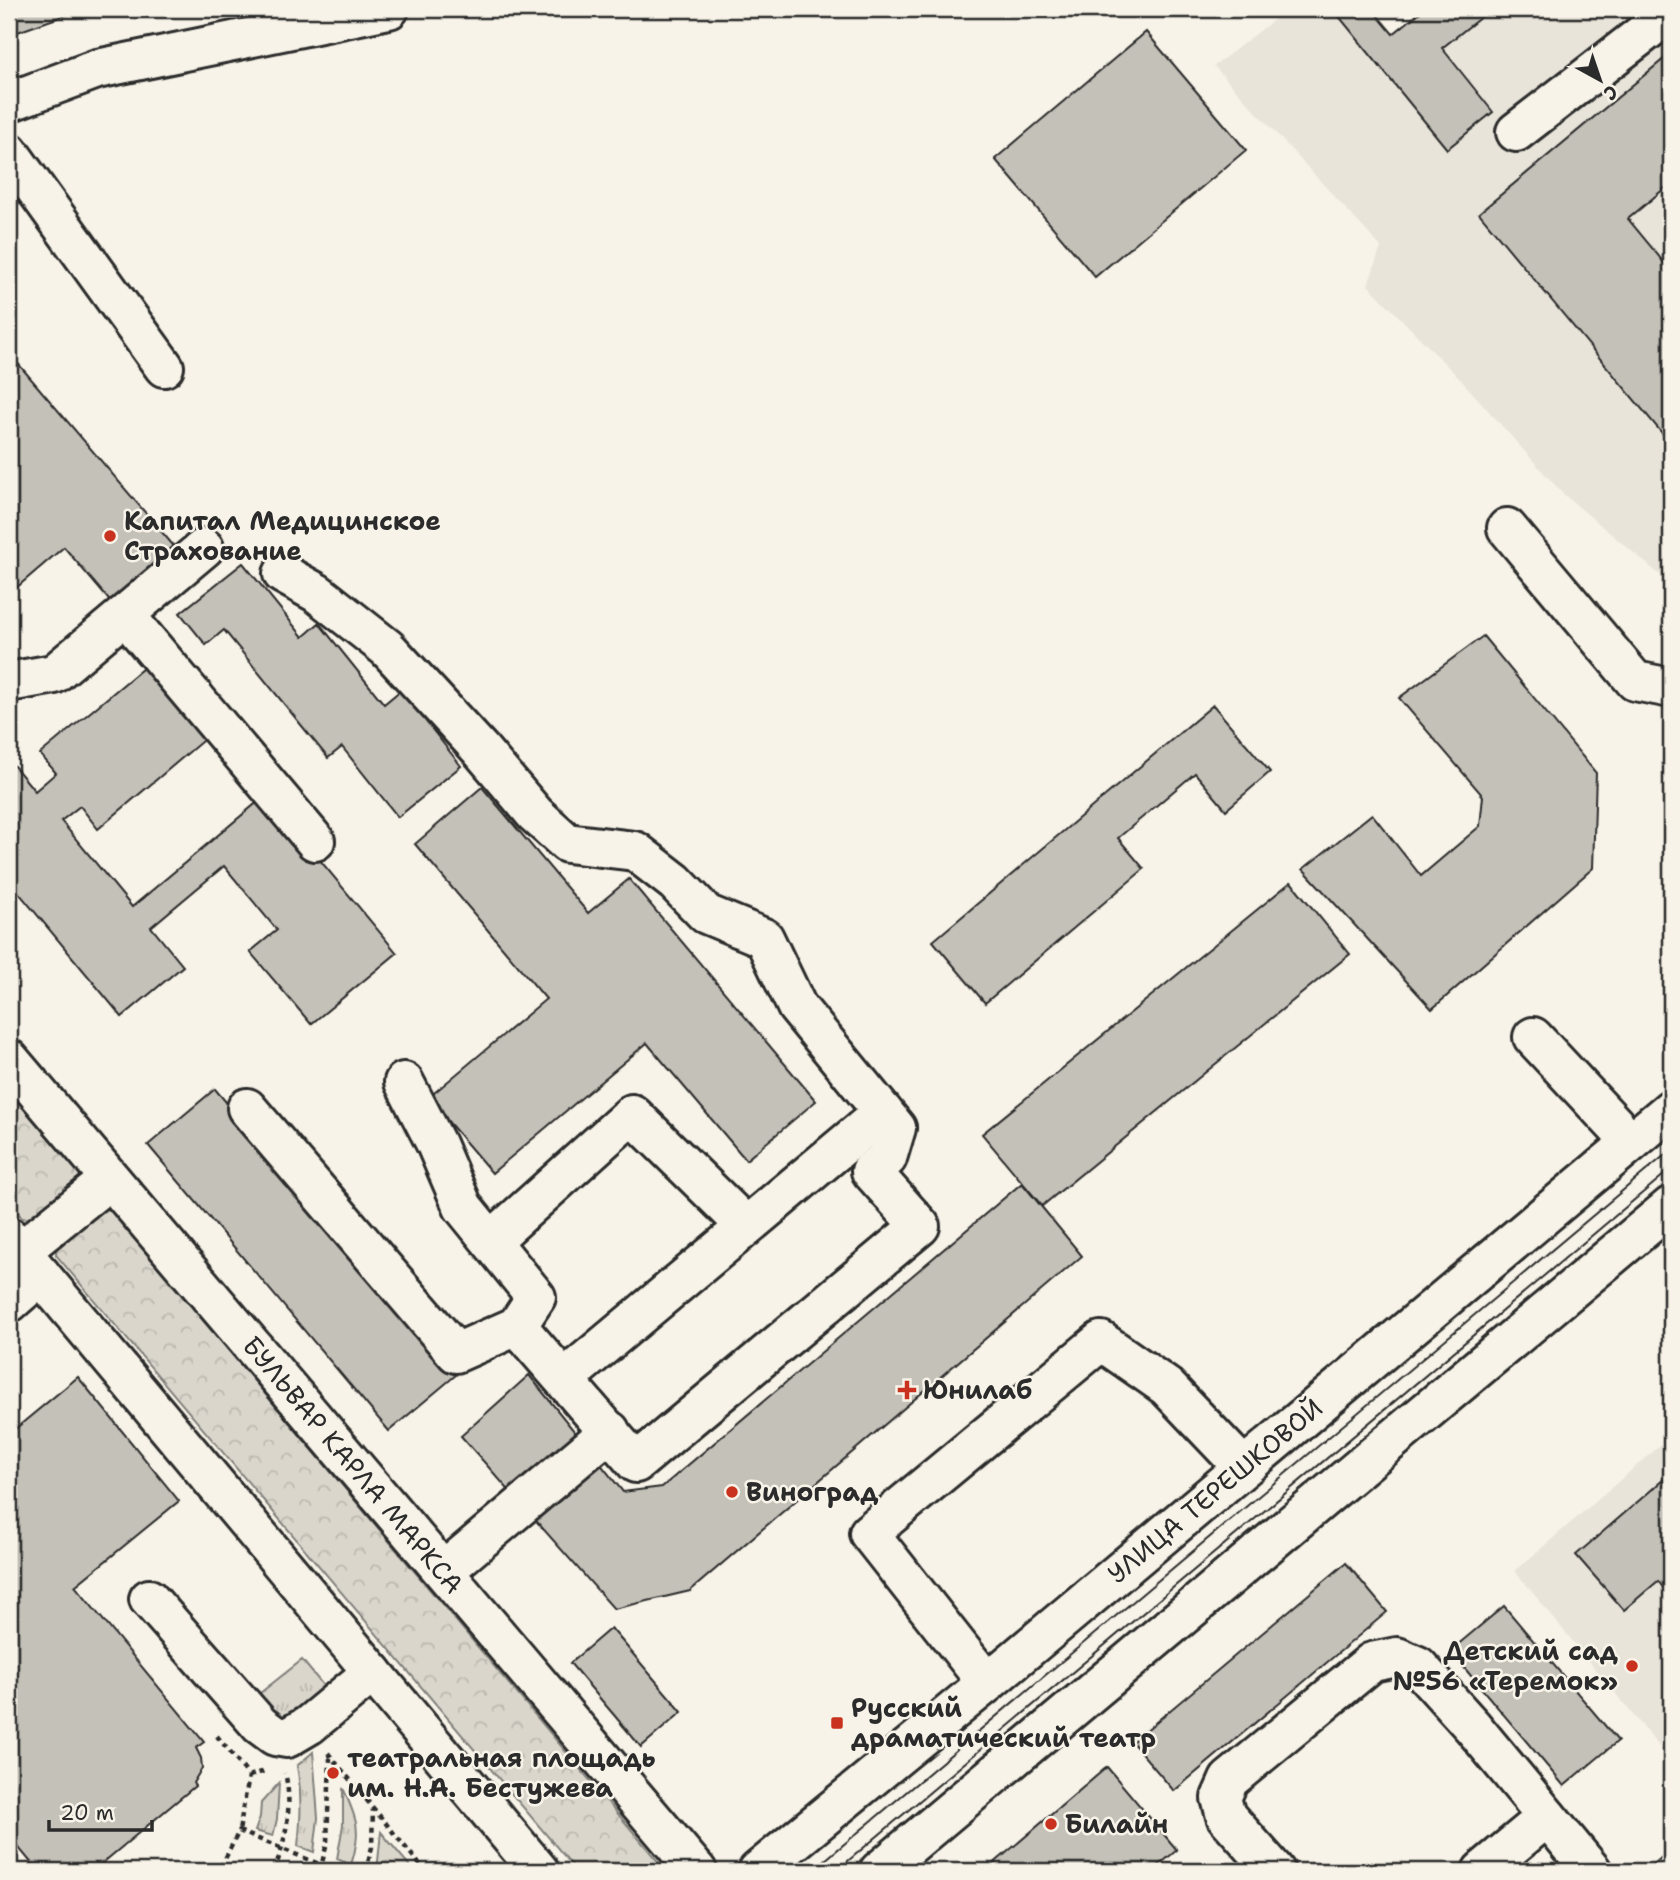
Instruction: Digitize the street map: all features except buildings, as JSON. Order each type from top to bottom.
[{"type":"street","points":[[9,102],[97,69],[389,9]]},
{"type":"street","points":[[1516,132],[1671,12]]},
{"type":"street","points":[[9,152],[164,367]]},
{"type":"street","points":[[1507,528],[1635,681],[1671,688]]},
{"type":"street","points":[[9,681],[54,674],[204,548]]},
{"type":"street","points":[[282,574],[317,593],[387,648],[480,749],[534,814],[567,843],[635,851],[675,882],[706,914],[764,938],[797,1007],[896,1128],[887,1158],[871,1171]]},
{"type":"street","points":[[125,614],[315,841]]},
{"type":"street","points":[[1533,1037],[1631,1142]]},
{"type":"street","name":"БУЛЬВАР КАРЛА МАРКСА","points":[[9,1059],[697,1871]]},
{"type":"street","points":[[247,1108],[456,1353],[517,1326],[536,1297],[463,1207],[436,1143],[404,1082]]},
{"type":"street","name":"УЛИЦА ТЕРЕШКОВОЙ","points":[[758,1871],[987,1683],[1671,1109]]},
{"type":"street","points":[[564,1379],[883,1112]]},
{"type":"street","points":[[491,1241],[632,1114],[746,1226]]},
{"type":"street","points":[[517,1326],[636,1463],[920,1226],[846,1143]]},
{"type":"street","points":[[9,1303],[24,1254],[110,1179]]},
{"type":"street","points":[[879,1871],[1671,1206]]},
{"type":"street","points":[[24,1254],[539,1871]]},
{"type":"street","points":[[987,1683],[869,1533],[1101,1341],[1167,1387],[1243,1467]]},
{"type":"street","points":[[444,1571],[610,1431]]},
{"type":"street","points":[[149,1599],[237,1702],[275,1736],[287,1738],[309,1725],[373,1672]]},
{"type":"street","points":[[1275,1871],[1226,1816],[1221,1798],[1229,1780],[1372,1662],[1397,1657],[1418,1666],[1592,1871]]},
{"type":"street","points":[[1482,1871],[1547,1817]]},
{"type":"path","points":[[215,1871],[222,1869],[239,1831],[249,1776],[208,1725],[237,1702]]},
{"type":"path","points":[[324,1748],[425,1871]]},
{"type":"path","points":[[321,1868],[327,1843],[331,1756]]},
{"type":"path","points":[[274,1871],[283,1849],[289,1803],[284,1768]]},
{"type":"path","points":[[249,1776],[268,1769]]},
{"type":"path","points":[[366,1871],[372,1847],[373,1807]]},
{"type":"path","points":[[239,1831],[321,1868],[336,1871]]},
{"type":"shaded area","points":[[1288,9],[1372,9],[1393,34],[1424,9],[1671,9],[1671,584],[1562,493],[1461,380],[1368,285],[1381,247],[1214,66]]},
{"type":"shaded area","name":"Детский сад №56 «Теремок»","points":[[1671,1436],[1671,1761],[1515,1571]]},
{"type":"green space","points":[[9,1088],[78,1169],[81,1180],[32,1219],[22,1218],[9,1201]]},
{"type":"green space","points":[[103,1209],[111,1210],[666,1871],[577,1871],[56,1255],[56,1247]]},
{"type":"green space","points":[[302,1660],[326,1689],[293,1719],[278,1715],[255,1697]]},
{"type":"green space","points":[[313,1752],[318,1818],[314,1852],[298,1846],[300,1786],[297,1766]]},
{"type":"green space","points":[[279,1783],[273,1836],[255,1831],[261,1803]]},
{"type":"green space","points":[[343,1788],[352,1808],[357,1834],[351,1865],[337,1859],[343,1825]]},
{"type":"green space","points":[[381,1832],[414,1871],[377,1871]]},
{"type":"tram line","points":[[812,1871],[1671,1150]]},
{"type":"tram line","points":[[836,1871],[1671,1169]]},
{"type":"place","name":"Капитал Медицинское Страхование","points":[[110,536]]},
{"type":"place","name":"Юнилаб","points":[[907,1390]]},
{"type":"place","name":"Виноград","points":[[732,1492]]},
{"type":"place","name":"Детский сад №56 «Теремок»","points":[[1632,1666]]},
{"type":"place","name":"Русский драматический театр","points":[[837,1723]]},
{"type":"place","name":"театральная площадь им. Н.А. Бестужева","points":[[333,1773]]},
{"type":"place","name":"Билайн","points":[[1051,1824]]}]
